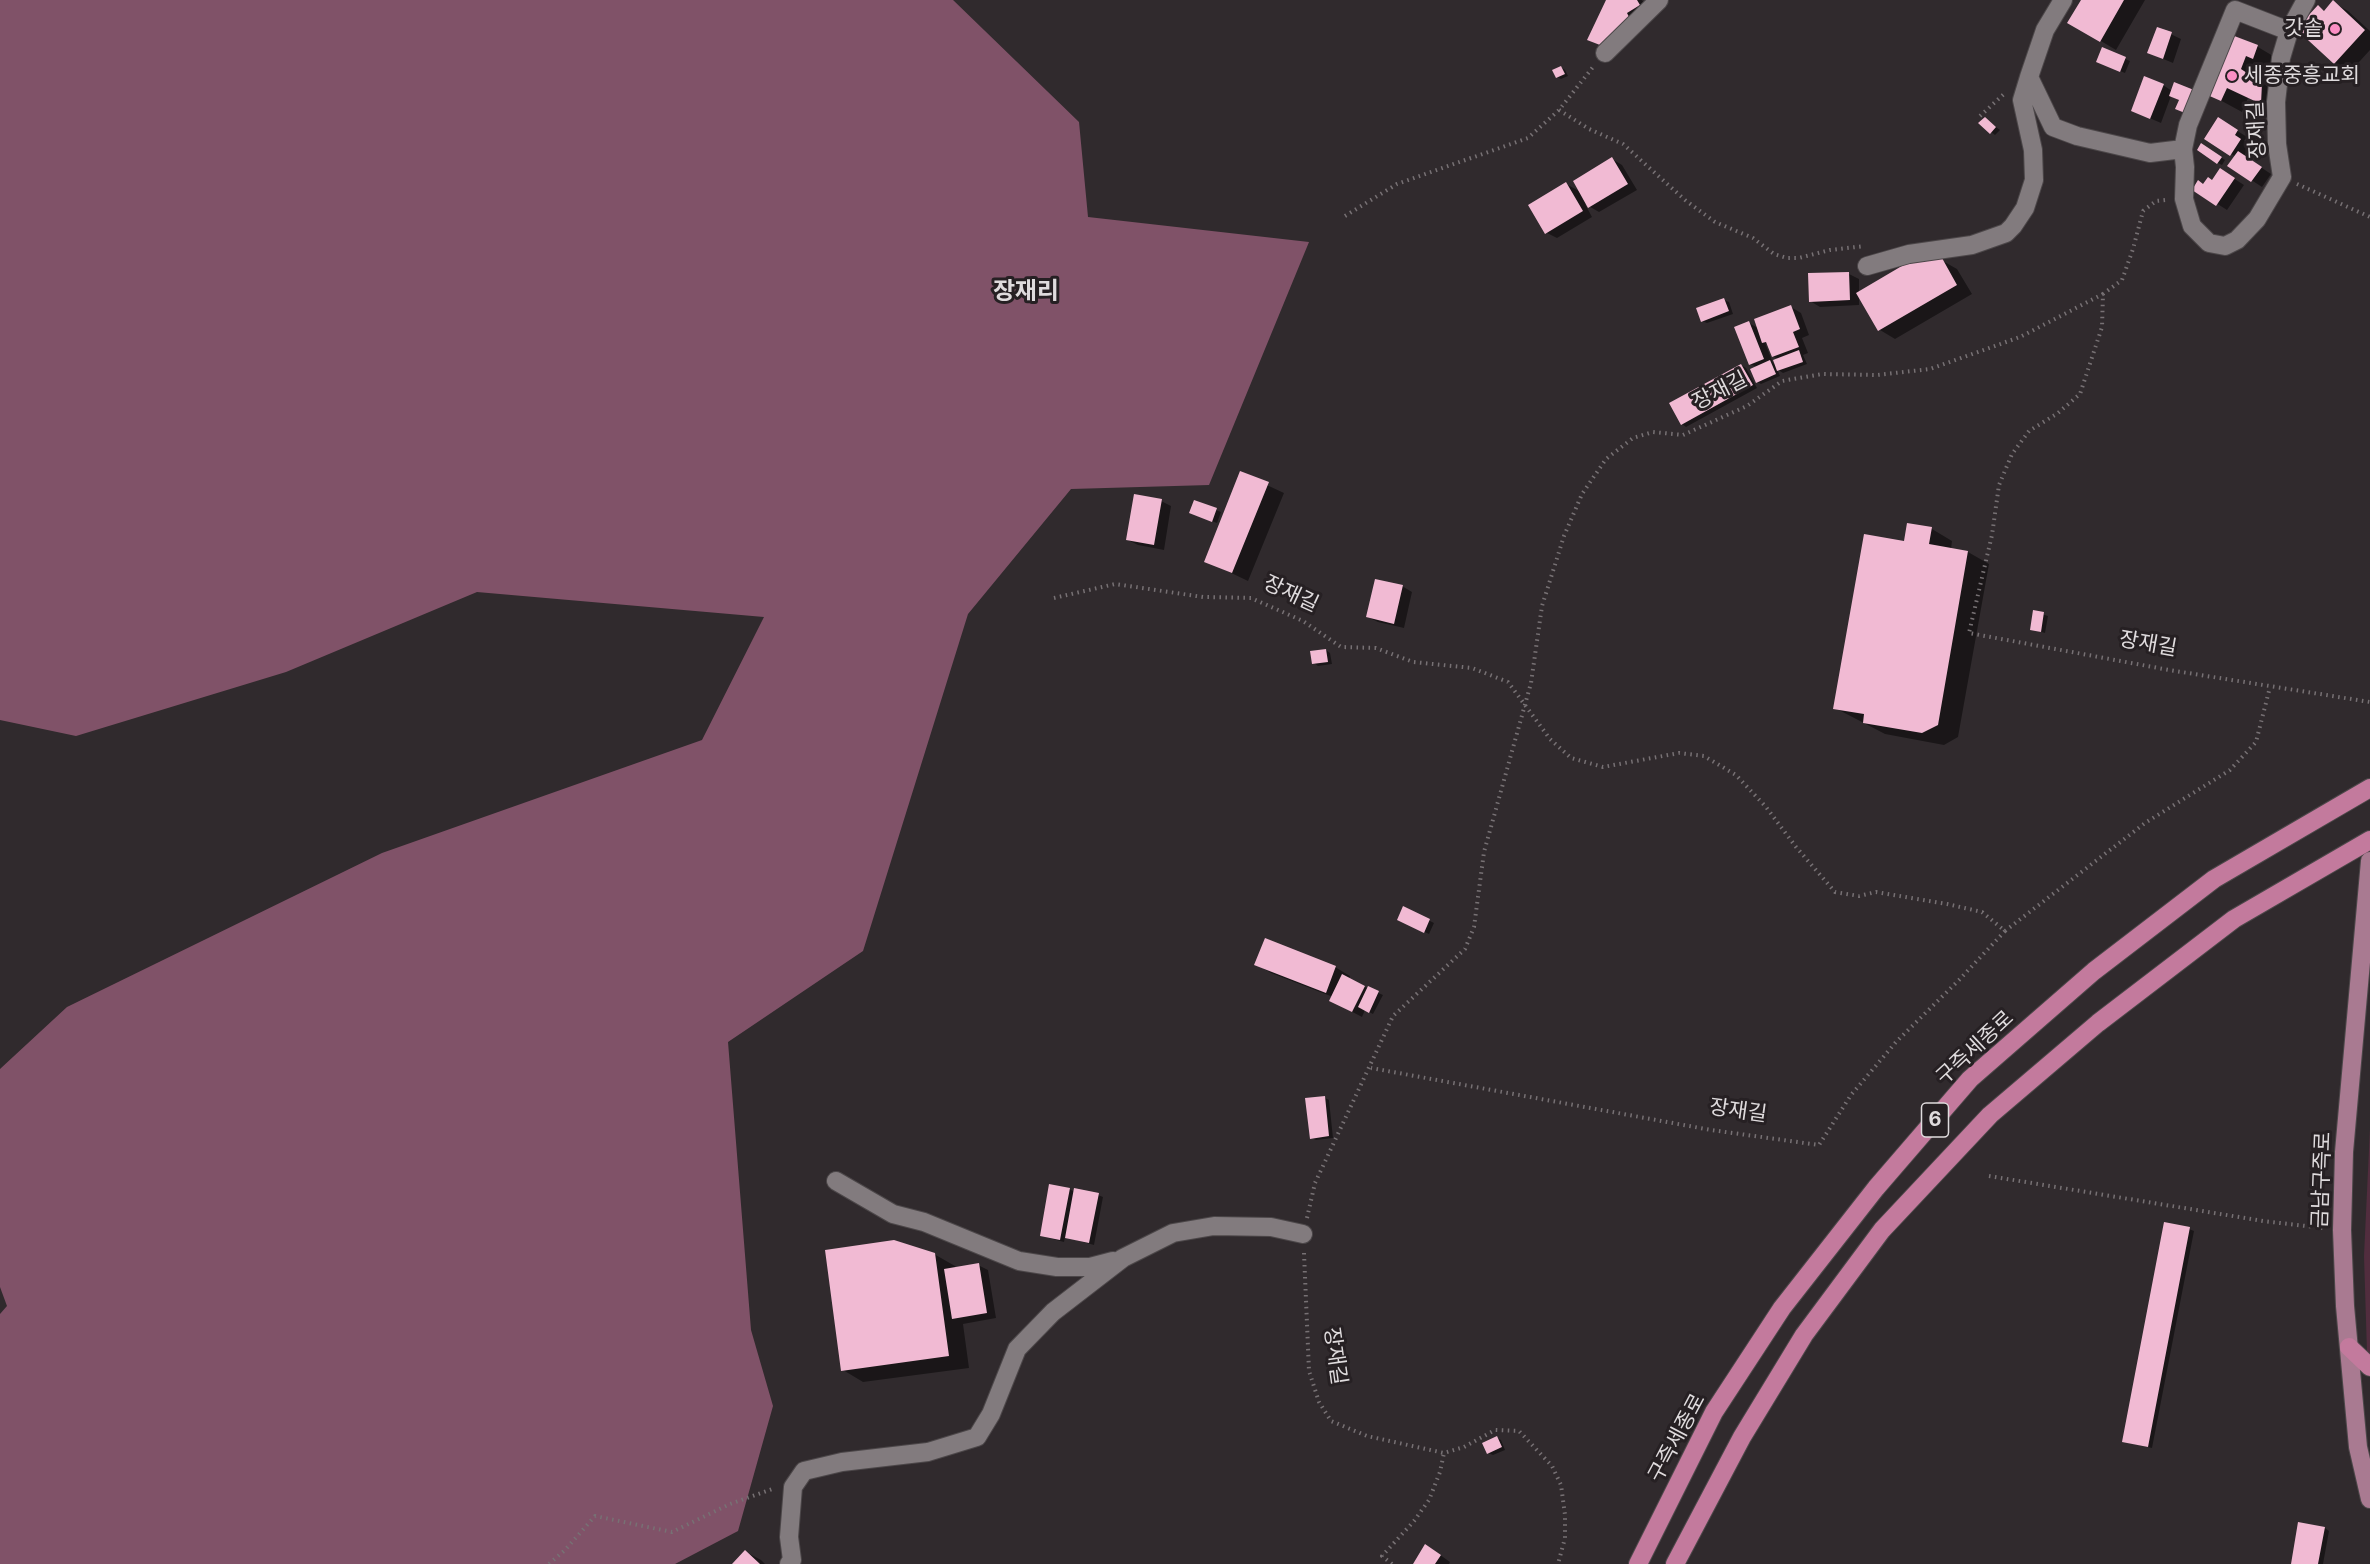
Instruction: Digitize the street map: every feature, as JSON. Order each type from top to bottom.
[{"type":"highway","name":"구즉세종로","points":[[1638,1564],[1714,1413],[1782,1308],[1876,1188],[1970,1080],[2094,971],[2214,879],[2364,791]]},
{"type":"highway","name":"6","points":[[1675,1564],[1742,1437],[1804,1335],[1882,1230],[1990,1114],[2098,1023],[2234,919],[2370,840]]},
{"type":"highway","points":[[2349,1347],[2370,1367]]},
{"type":"main road","name":"금남구즉로","points":[[2370,861],[2344,1152],[2342,1230],[2358,1447],[2370,1499]]},
{"type":"street","points":[[1605,53],[1659,0]]},
{"type":"street","points":[[1868,266],[1909,254],[1972,244],[2006,233],[2013,226],[2025,208],[2034,180],[2033,150],[2022,100],[2045,30],[2063,0]]},
{"type":"street","name":"장재길","points":[[2289,31],[2238,5],[2188,125],[2183,149],[2186,167],[2184,199],[2192,226],[2209,243],[2225,246],[2237,240],[2257,219],[2282,177],[2277,144],[2276,102],[2281,58],[2289,31],[2306,0]]},
{"type":"street","points":[[2029,77],[2053,127],[2077,136],[2150,153],[2183,149]]},
{"type":"street","points":[[836,1181],[893,1214],[924,1222],[1019,1261],[1057,1267],[1090,1268],[1123,1258],[1173,1233],[1214,1226],[1270,1227],[1303,1234]]},
{"type":"street","points":[[789,1564],[792,1560],[789,1537],[793,1487],[804,1472],[842,1462],[928,1452],[977,1437],[991,1414],[1017,1349],[1053,1312],[1123,1258]]},
{"type":"path","points":[[1345,216],[1397,184],[1528,138],[1559,110],[1605,53]]},
{"type":"path","points":[[1559,110],[1590,129],[1623,144],[1685,200],[1715,222],[1753,238],[1774,254],[1787,258],[1798,258],[1830,250],[1860,245],[1870,246]]},
{"type":"path","points":[[2282,177],[2370,217]]},
{"type":"path","name":"장재길","points":[[1444,1453],[1367,1436],[1331,1421],[1319,1402],[1309,1371],[1303,1234],[1315,1183],[1371,1068],[1393,1016],[1465,949],[1474,927],[1484,852],[1531,683],[1542,606],[1564,536],[1582,494],[1606,459],[1633,438],[1653,432],[1683,435],[1748,406],[1782,381],[1822,374],[1877,375],[1930,369],[2020,337],[2103,294],[2122,280],[2143,212],[2156,201],[2184,199]]},
{"type":"path","name":"장재길","points":[[2103,294],[2103,327],[2080,394],[2058,413],[2029,431],[2012,454],[1999,485],[1992,535],[1969,633],[2270,687],[2370,702]]},
{"type":"path","name":"장재길","points":[[1054,598],[1115,584],[1203,597],[1251,598],[1303,621],[1341,647],[1376,648],[1413,662],[1472,668],[1508,682],[1550,739],[1571,758],[1603,767],[1679,753],[1704,756],[1736,775],[1766,807],[1796,847],[1835,892],[1859,896],[1876,892],[1982,912],[2005,931]]},
{"type":"path","name":"장재길","points":[[1371,1068],[1711,1130],[1818,1145],[1851,1095],[1896,1042],[2005,931],[2145,823],[2230,770],[2256,742],[2270,687]]},
{"type":"path","points":[[1989,1176],[2263,1221],[2342,1230]]},
{"type":"path","points":[[1392,1564],[1382,1556],[1414,1521],[1429,1500],[1440,1472],[1444,1453],[1464,1447],[1495,1430],[1519,1431],[1552,1466],[1561,1485],[1565,1515],[1564,1539],[1558,1564]]},
{"type":"path","points":[[549,1564],[565,1550],[595,1516],[672,1532],[730,1504],[773,1489],[804,1472]]},
{"type":"shaded area","points":[[0,0],[953,0],[1079,122],[1088,217],[1309,242],[1209,485],[1071,489],[968,614],[863,951],[728,1042],[751,1330],[773,1406],[738,1531],[675,1564],[0,1564],[0,1314],[7,1306],[0,1287],[0,1069],[67,1007],[382,853],[702,740],[764,617],[477,592],[286,672],[76,736],[0,720]]},
{"type":"shaded area","points":[[2370,1128],[2370,1354],[2367,1352],[2364,1256]]},
{"type":"building","points":[[1606,0],[1637,0],[1640,5],[1627,13],[1629,17],[1600,45],[1587,40]]},
{"type":"building","points":[[2081,0],[2124,0],[2100,42],[2067,23]]},
{"type":"building","points":[[2333,0],[2365,30],[2334,64],[2296,29],[2318,5],[2324,11]]},
{"type":"building","points":[[2157,27],[2172,32],[2163,59],[2147,53]]},
{"type":"building","name":"세종중흥교회","points":[[2229,34],[2258,45],[2253,59],[2246,56],[2241,69],[2262,83],[2261,104],[2227,88],[2221,101],[2205,94]]},
{"type":"building","points":[[2102,47],[2126,57],[2120,72],[2096,62]]},
{"type":"building","points":[[1561,66],[1565,74],[1556,78],[1552,70]]},
{"type":"building","points":[[2144,76],[2164,84],[2150,119],[2131,111]]},
{"type":"building","points":[[2174,82],[2199,92],[2190,115],[2175,109],[2179,100],[2169,96]]},
{"type":"building","points":[[1985,117],[1996,127],[1990,134],[1978,123]]},
{"type":"building","points":[[2218,117],[2238,130],[2235,135],[2241,139],[2230,156],[2204,139]]},
{"type":"building","points":[[2201,143],[2222,157],[2217,164],[2197,150]]},
{"type":"building","points":[[2238,151],[2262,167],[2251,182],[2227,166]]},
{"type":"building","points":[[1612,157],[1628,184],[1588,208],[1573,181]]},
{"type":"building","points":[[2220,168],[2235,178],[2216,206],[2192,190],[2198,180],[2203,184],[2208,177],[2212,180]]},
{"type":"building","points":[[1566,182],[1583,211],[1545,234],[1528,205]]},
{"type":"building","points":[[1942,258],[1957,285],[1878,331],[1856,293],[1912,260]]},
{"type":"building","points":[[1849,272],[1850,300],[1809,302],[1808,273]]},
{"type":"building","points":[[1724,298],[1729,311],[1701,322],[1696,308]]},
{"type":"building","points":[[1791,305],[1800,329],[1793,332],[1799,347],[1772,357],[1766,342],[1762,343],[1754,319]]},
{"type":"building","points":[[1749,321],[1764,359],[1749,365],[1734,327]]},
{"type":"building","points":[[1799,350],[1803,362],[1777,371],[1773,360]]},
{"type":"building","points":[[1770,360],[1776,374],[1756,383],[1750,369]]},
{"type":"building","points":[[1741,364],[1753,385],[1681,425],[1669,403]]},
{"type":"building","points":[[1240,471],[1269,482],[1232,573],[1204,562]]},
{"type":"building","points":[[1134,494],[1162,499],[1154,545],[1126,540]]},
{"type":"building","points":[[1194,500],[1217,508],[1212,522],[1189,513]]},
{"type":"building","points":[[1907,523],[1932,527],[1929,544],[1968,551],[1938,725],[1922,733],[1863,723],[1864,714],[1833,709],[1864,534],[1904,541]]},
{"type":"building","points":[[1375,579],[1403,585],[1394,624],[1366,617]]},
{"type":"building","points":[[2033,610],[2044,612],[2041,632],[2030,630]]},
{"type":"building","points":[[1326,649],[1328,662],[1312,664],[1310,651]]},
{"type":"building","points":[[1403,906],[1430,919],[1424,933],[1397,920]]},
{"type":"building","points":[[1265,938],[1336,966],[1326,993],[1254,965]]},
{"type":"building","points":[[1342,974],[1365,986],[1352,1012],[1329,1001]]},
{"type":"building","points":[[1368,986],[1379,991],[1369,1013],[1358,1007]]},
{"type":"building","points":[[1325,1096],[1329,1136],[1310,1139],[1305,1098]]},
{"type":"building","points":[[1049,1184],[1070,1188],[1060,1240],[1040,1236]]},
{"type":"building","points":[[1074,1188],[1099,1193],[1089,1243],[1065,1238]]},
{"type":"building","points":[[2164,1222],[2190,1227],[2148,1447],[2122,1442]]},
{"type":"building","points":[[894,1240],[935,1253],[949,1356],[841,1371],[825,1250]]},
{"type":"building","points":[[979,1263],[987,1313],[952,1319],[944,1269]]},
{"type":"building","points":[[1497,1436],[1502,1447],[1487,1454],[1482,1443]]},
{"type":"building","points":[[2298,1522],[2325,1527],[2318,1564],[2291,1564]]},
{"type":"building","points":[[1425,1544],[1441,1555],[1435,1564],[1413,1564]]},
{"type":"building","points":[[745,1550],[760,1564],[732,1564]]},
{"type":"place","name":"갓솥","points":[[2335,29]]},
{"type":"place","name":"세종중흥교회","points":[[2232,76]]},
{"type":"district","name":"장재리","points":[[1026,292]]}]
